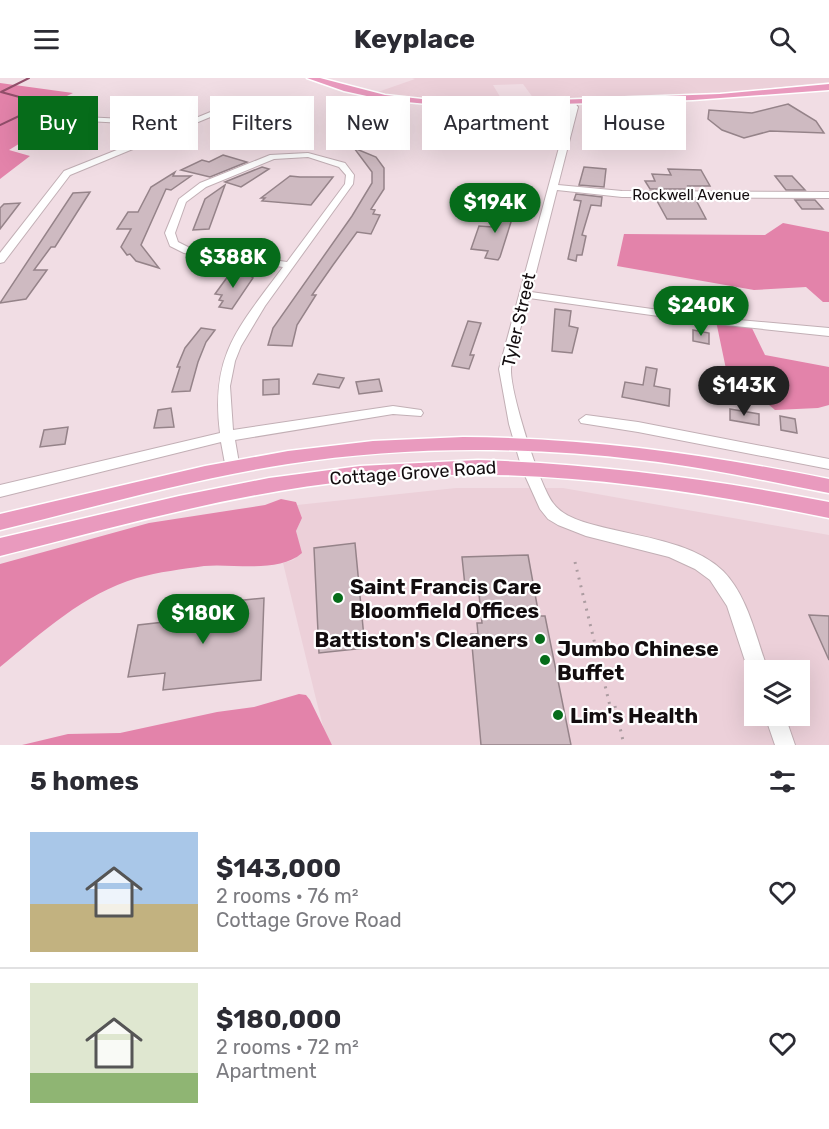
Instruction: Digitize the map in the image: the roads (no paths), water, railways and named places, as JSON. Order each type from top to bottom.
[{"type":"main road","points":[[311,78],[339,88],[386,99],[434,104],[571,102],[742,95],[829,87]]},
{"type":"main road","name":"Cottage Grove Road","points":[[0,522],[233,468],[327,452],[452,444],[608,450],[686,459],[829,486]]},
{"type":"main road","name":"Cottage Grove Road","points":[[0,547],[196,500],[359,473],[417,469],[531,468],[627,475],[702,485],[829,510]]},
{"type":"street","name":"Tyler Street","points":[[571,102],[574,107],[505,369],[507,394],[522,445],[547,508],[563,520],[693,560],[717,575],[728,591],[754,660]]},
{"type":"street","points":[[0,260],[67,173],[125,150]]},
{"type":"street","points":[[233,468],[226,436],[224,378],[237,340],[349,184],[350,175],[342,165],[308,155],[273,157],[203,185],[182,201],[170,233],[174,244],[188,251],[290,265]]},
{"type":"street","name":"Rockwell Avenue","points":[[553,187],[622,194],[829,195]]},
{"type":"street","points":[[524,294],[716,321],[829,332]]},
{"type":"street","points":[[0,491],[226,436],[393,410],[416,413]]},
{"type":"street","points":[[586,420],[622,424],[829,464]]},
{"type":"street","points":[[778,726],[785,745]]},
{"type":"waterway","points":[[0,125],[38,107],[38,102],[1,92],[29,78]]},
{"type":"place","name":"Saint Francis Care Bloomfield Offices","points":[[338,598]]},
{"type":"place","name":"Battiston's Cleaners","points":[[540,639]]},
{"type":"place","name":"Jumbo Chinese Buffet","points":[[545,660]]},
{"type":"place","name":"Lim's Health","points":[[558,715]]}]
